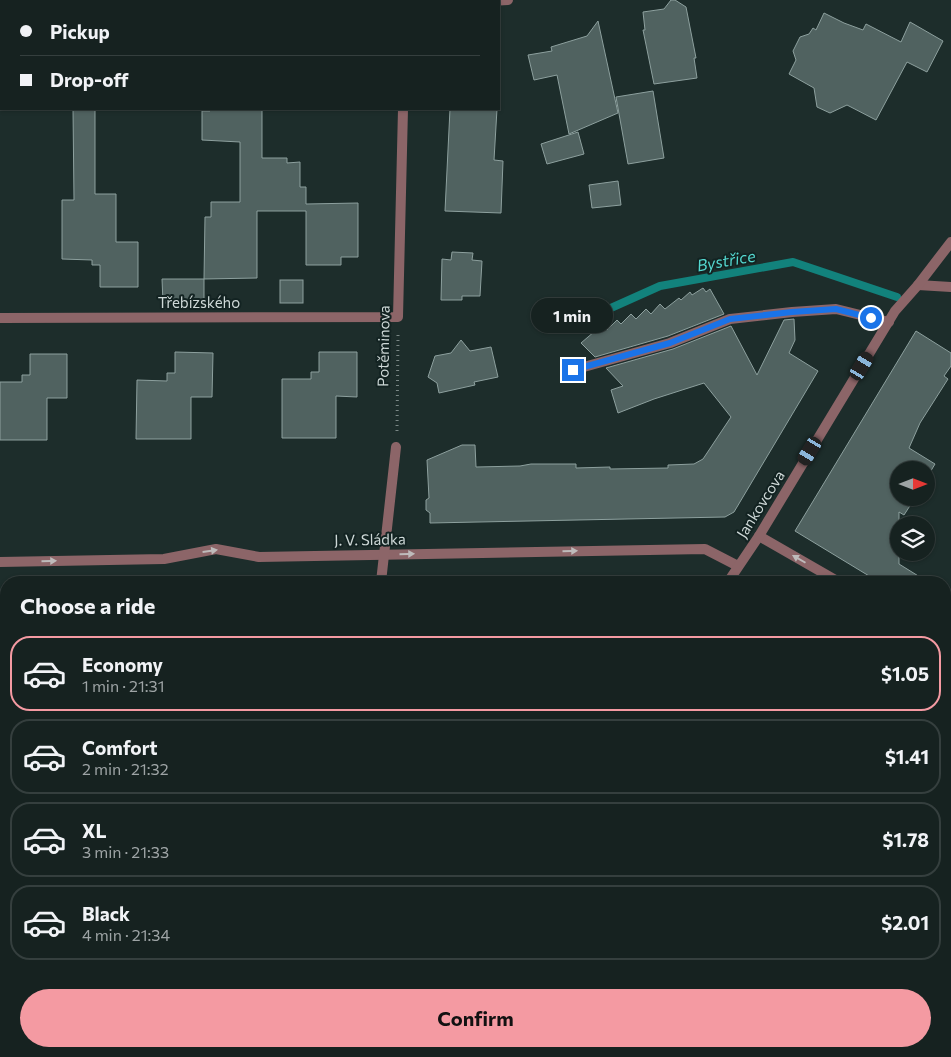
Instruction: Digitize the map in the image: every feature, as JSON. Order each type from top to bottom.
[{"type":"street","name":"Potěminova","points":[[398,317],[403,110]]},
{"type":"street","name":"Jankovcova","points":[[732,576],[895,311],[951,242]]},
{"type":"street","points":[[918,285],[951,287]]},
{"type":"street","points":[[573,370],[670,343],[730,319],[836,309],[889,322]]},
{"type":"street","name":"Třebízského","points":[[0,318],[398,317]]},
{"type":"street","points":[[382,576],[396,447]]},
{"type":"street","points":[[758,536],[828,576]]},
{"type":"street","name":"J. V. Sládka","points":[[0,562],[164,559],[216,549],[259,557],[705,549],[738,566]]},
{"type":"path","name":"Potěminova","points":[[396,447],[398,317]]},
{"type":"building","points":[[671,0],[675,0],[686,7],[696,58],[694,58],[697,78],[654,84],[643,30],[645,30],[643,12],[664,9]]},
{"type":"building","points":[[824,13],[863,30],[866,24],[901,42],[910,22],[943,41],[927,72],[907,62],[876,120],[847,105],[830,113],[817,107],[814,88],[789,74],[796,60],[793,51],[800,37],[809,34],[813,28],[816,30]]},
{"type":"building","points":[[598,21],[618,113],[569,134],[557,75],[534,80],[528,55],[552,51],[551,47],[587,36]]},
{"type":"building","points":[[653,91],[664,158],[628,164],[616,97]]},
{"type":"building","points":[[73,110],[95,110],[95,194],[116,194],[116,242],[138,242],[138,287],[100,287],[100,265],[92,265],[92,260],[62,259],[62,200],[74,200]]},
{"type":"building","points":[[262,110],[262,158],[287,158],[287,163],[300,162],[300,187],[306,187],[306,204],[358,203],[358,257],[341,257],[341,265],[306,265],[306,211],[257,211],[257,278],[204,279],[205,217],[211,217],[211,202],[240,202],[240,142],[202,140],[202,111]]},
{"type":"building","points":[[450,110],[497,110],[494,160],[503,161],[501,213],[445,211]]},
{"type":"building","points":[[578,132],[584,154],[547,164],[541,144]]},
{"type":"building","points":[[618,181],[621,205],[592,208],[589,185]]},
{"type":"building","points":[[452,252],[473,253],[472,260],[482,261],[480,296],[462,296],[462,300],[441,300],[442,259],[451,260]]},
{"type":"building","points":[[162,279],[204,279],[204,303],[163,303]]},
{"type":"building","points":[[280,280],[303,280],[303,303],[280,303]]},
{"type":"building","points":[[703,288],[706,292],[710,289],[724,314],[668,336],[595,357],[581,343],[602,325],[607,330],[617,320],[621,324],[631,314],[636,319],[646,309],[651,314],[660,304],[665,309],[679,298],[681,300],[690,292],[692,295]]},
{"type":"building","points":[[794,319],[795,340],[789,353],[818,371],[734,512],[725,517],[430,523],[430,513],[426,510],[426,500],[429,498],[427,460],[462,445],[475,445],[476,467],[576,464],[576,468],[668,468],[668,465],[694,464],[703,459],[731,417],[704,383],[618,413],[611,390],[623,386],[606,368],[673,349],[731,326],[757,375],[784,320]]},
{"type":"building","points":[[916,331],[951,353],[951,366],[944,376],[948,379],[920,423],[909,448],[930,461],[890,461],[890,506],[910,506],[904,515],[899,512],[899,516],[890,516],[890,561],[899,561],[899,564],[918,576],[869,576],[795,531]]},
{"type":"building","points":[[461,340],[470,351],[491,347],[498,377],[474,382],[475,385],[439,393],[437,383],[428,377],[435,356],[451,353]]},
{"type":"building","points":[[175,352],[213,353],[212,397],[191,397],[191,439],[136,439],[137,380],[167,381],[167,373],[175,373]]},
{"type":"building","points":[[319,352],[357,352],[357,397],[336,396],[336,438],[282,438],[282,379],[311,379],[311,372],[319,372]]},
{"type":"building","points":[[30,354],[67,354],[67,398],[47,398],[47,440],[0,440],[0,382],[22,382],[22,375],[30,375]]},
{"type":"waterway","name":"Bystřice","points":[[564,329],[660,286],[793,262],[897,297]]},
{"type":"route","points":[[573,370],[670,343],[730,319],[836,309],[871,318]]}]
